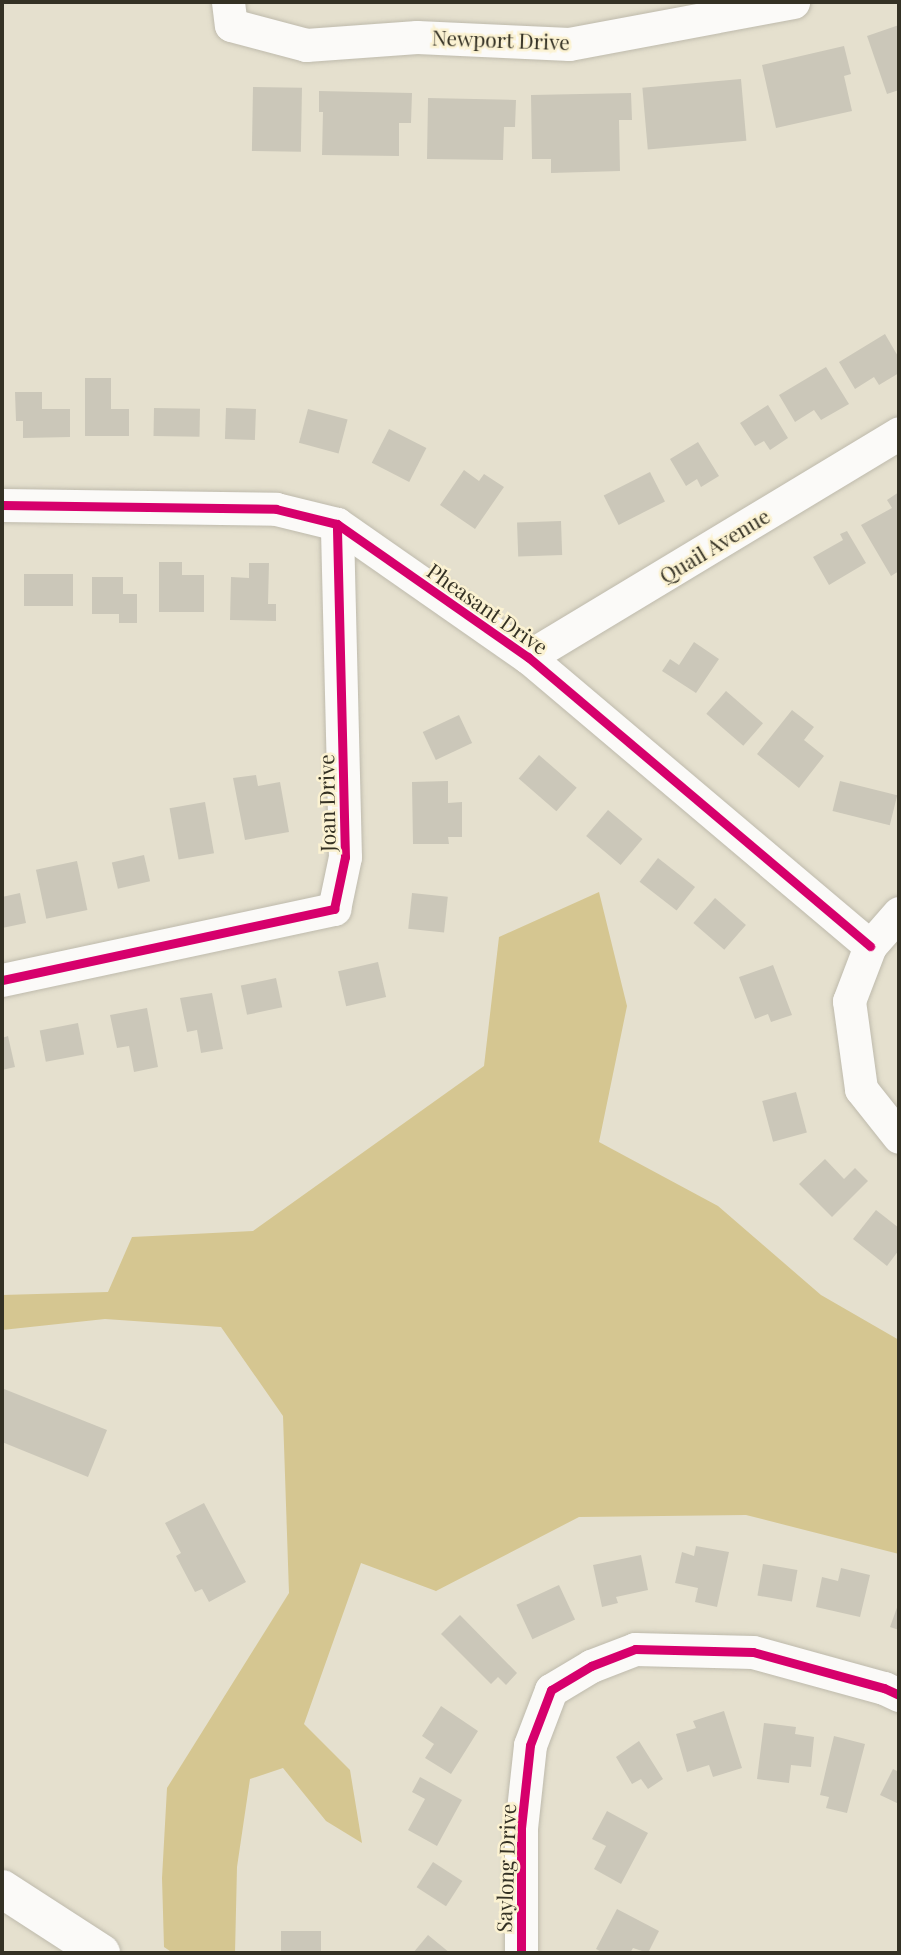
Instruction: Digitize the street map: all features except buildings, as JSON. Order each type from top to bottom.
[{"type":"street","name":"Newport Drive","points":[[228,2],[231,25],[306,46],[417,37],[569,44],[793,2]]},
{"type":"street","name":"Quail Avenue","points":[[528,657],[899,433]]},
{"type":"street","name":"Pheasant Drive","points":[[2,505],[276,509],[337,524],[528,657],[870,946]]},
{"type":"street","name":"Joan Drive","points":[[2,980],[334,909],[345,857],[337,524]]},
{"type":"street","points":[[899,913],[870,946],[849,1001],[861,1089],[899,1137]]},
{"type":"street","name":"Saylong Drive","points":[[520,1953],[521,1828],[530,1745],[551,1690],[591,1665],[635,1649],[753,1652],[884,1688],[899,1695]]},
{"type":"street","points":[[2,1889],[101,1953]]},
{"type":"shaded area","points":[[599,892],[627,1006],[599,1142],[718,1206],[821,1295],[899,1340],[899,1554],[746,1515],[579,1517],[436,1591],[361,1563],[304,1724],[350,1770],[362,1843],[326,1821],[283,1768],[250,1779],[237,1867],[235,1953],[173,1953],[164,1947],[162,1878],[167,1788],[289,1593],[283,1416],[221,1327],[105,1319],[2,1330],[2,1295],[108,1292],[132,1237],[253,1231],[484,1066],[499,937]]},
{"type":"cycle path","points":[[2,505],[276,509],[337,524],[528,657],[870,946]]},
{"type":"cycle path","points":[[2,980],[334,909],[345,857],[337,524]]},
{"type":"cycle path","points":[[521,1953],[521,1828],[530,1745],[551,1690],[591,1666],[635,1649],[753,1652],[884,1688],[899,1695]]}]
